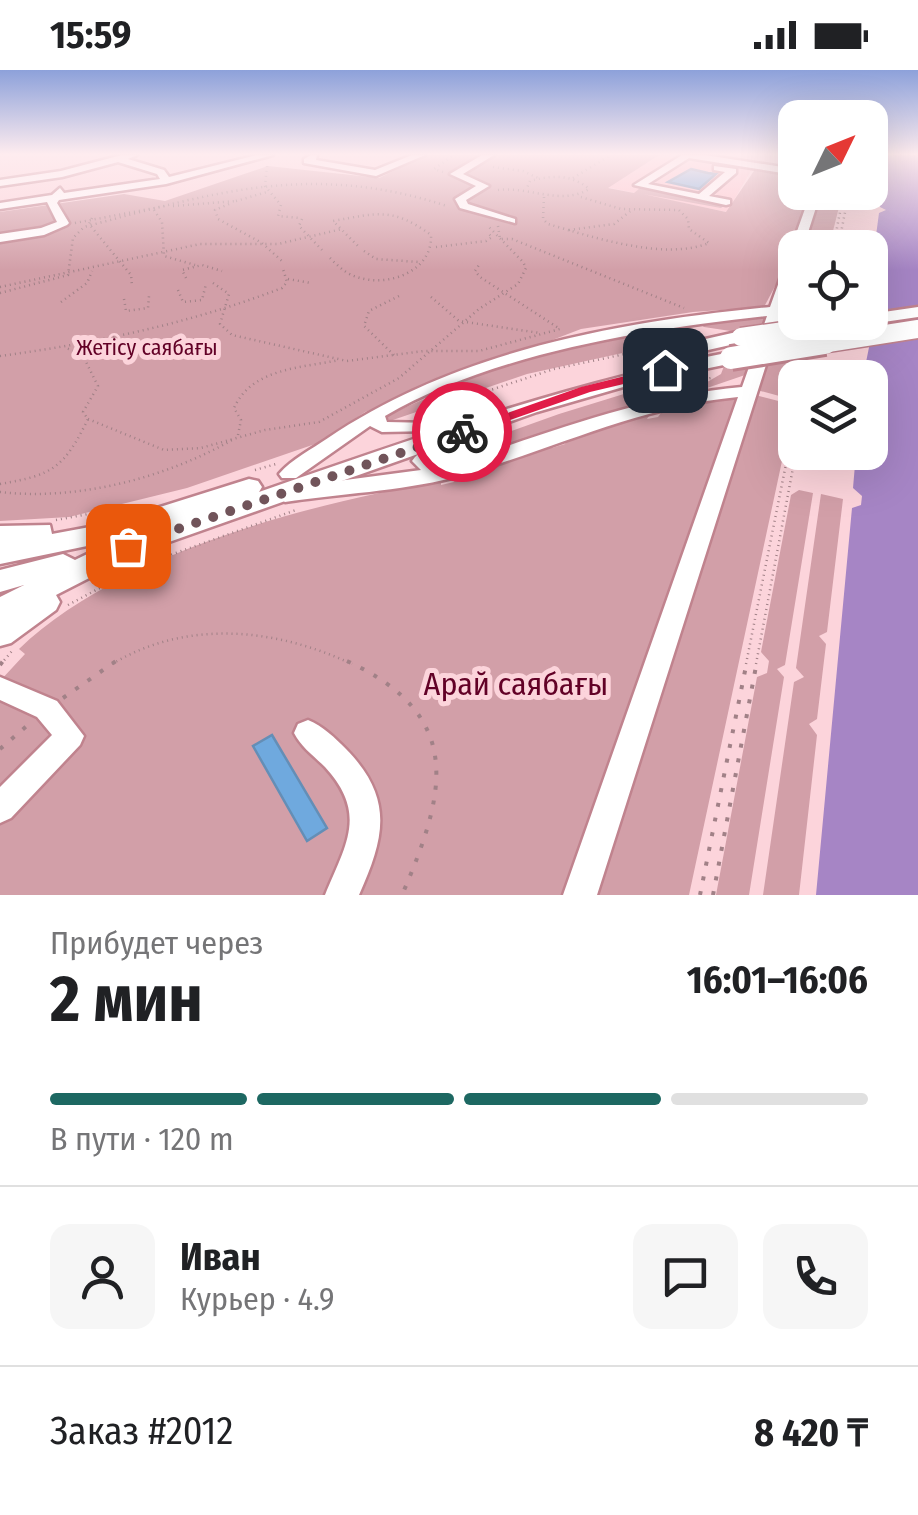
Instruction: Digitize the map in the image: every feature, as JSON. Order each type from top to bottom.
[{"type":"main road","points":[[888,316],[918,312]]},
{"type":"main road","points":[[729,356],[918,329]]},
{"type":"main road","points":[[0,610],[128,546],[431,426],[784,340]]},
{"type":"main road","points":[[0,535],[74,528],[266,491]]},
{"type":"main road","points":[[0,554],[109,533],[266,491]]},
{"type":"main road","points":[[10,638],[55,596],[266,491]]},
{"type":"main road","points":[[0,581],[128,546]]},
{"type":"street","points":[[0,238],[44,231],[63,223],[52,203],[57,194]]},
{"type":"street","points":[[0,206],[86,194]]},
{"type":"street","points":[[470,194],[460,199],[464,206],[511,221]]},
{"type":"street","points":[[681,194],[726,202]]},
{"type":"street","points":[[701,197],[705,194]]},
{"type":"street","points":[[580,895],[778,305]]},
{"type":"street","points":[[266,491],[376,414],[436,386],[563,342],[686,319],[776,311]]},
{"type":"street","points":[[266,491],[447,473],[597,422],[705,395],[749,391]]},
{"type":"street","points":[[376,414],[375,421],[382,427],[431,426],[422,461],[433,472],[447,473]]},
{"type":"street","points":[[0,688],[47,709],[70,736],[0,808]]},
{"type":"street","points":[[308,733],[338,758],[358,786],[370,820],[364,850],[342,895]]},
{"type":"path","points":[[168,206],[204,194]]},
{"type":"path","points":[[257,194],[215,210],[218,219],[262,243],[282,262]]},
{"type":"path","points":[[270,194],[281,206],[278,216],[301,219],[299,226],[322,250]]},
{"type":"path","points":[[411,194],[450,207]]},
{"type":"path","points":[[540,194],[578,195],[622,210],[680,210],[688,219],[689,229],[708,243],[694,249],[611,243],[544,219],[544,196]]},
{"type":"path","points":[[183,198],[196,204]]},
{"type":"path","points":[[70,273],[73,238],[90,226],[168,206],[236,201]]},
{"type":"path","points":[[568,230],[610,225],[628,217],[633,209]]},
{"type":"path","points":[[63,223],[154,210]]},
{"type":"path","points":[[154,210],[162,222],[164,256],[195,266]]},
{"type":"path","points":[[330,258],[344,271],[368,280],[404,275],[423,262],[433,248],[432,235],[399,213],[374,211],[334,221],[359,246]]},
{"type":"path","points":[[90,226],[93,217]]},
{"type":"path","points":[[65,347],[82,354],[98,386],[83,412],[88,419],[164,450],[201,448],[319,422],[399,378],[464,322],[522,280],[526,268],[488,223]]},
{"type":"path","points":[[90,226],[104,240],[116,263],[132,275],[132,286]]},
{"type":"path","points":[[0,287],[93,270],[165,250],[308,238],[342,229]]},
{"type":"path","points":[[433,248],[486,241],[492,237],[488,233]]},
{"type":"path","points":[[500,239],[512,239],[698,315]]},
{"type":"path","points":[[364,251],[376,259],[423,262]]},
{"type":"path","points":[[186,278],[182,270],[195,266],[210,265],[222,271]]},
{"type":"path","points":[[0,492],[20,497],[103,487],[212,454],[238,435],[241,420],[234,408],[237,396],[266,376],[340,360],[430,351],[480,351],[560,328],[480,277],[475,272],[479,265]]},
{"type":"path","points":[[283,269],[287,279]]},
{"type":"path","points":[[61,302],[87,283],[93,270]]},
{"type":"path","points":[[0,293],[56,282],[70,273]]},
{"type":"path","points":[[287,279],[311,283]]},
{"type":"path","points":[[0,356],[65,347],[222,311],[272,294],[287,279]]},
{"type":"path","points":[[213,283],[229,294],[220,324],[232,335],[340,360]]},
{"type":"path","points":[[178,290],[183,302],[196,302],[202,300],[206,284]]},
{"type":"path","points":[[394,355],[364,326],[369,311],[400,295]]},
{"type":"path","points":[[124,299],[126,311],[137,312],[148,308],[149,296]]},
{"type":"path","points":[[432,297],[444,312],[464,322],[543,333]]},
{"type":"path","points":[[431,426],[554,369],[664,346]]},
{"type":"path","points":[[666,382],[694,384],[729,356]]},
{"type":"path","points":[[0,484],[50,474],[67,464],[88,419]]},
{"type":"path","points":[[700,895],[785,470]]},
{"type":"path","points":[[713,895],[793,470]]},
{"type":"path","points":[[61,610],[146,564],[310,506]]},
{"type":"path","points":[[0,749],[107,666],[140,648],[176,636],[261,636],[335,655],[389,682],[413,707],[438,757],[431,808],[416,865],[402,895]]},
{"type":"path","points":[[0,665],[10,638]]},
{"type":"shaded area","points":[[637,194],[738,194],[727,212]]},
{"type":"shaded area","points":[[888,194],[918,194],[918,895],[816,895],[852,508],[861,505],[862,496],[853,488],[855,470],[888,470],[888,360],[866,360],[870,340],[888,340],[888,230],[877,230],[879,213],[888,210]]},
{"type":"green space","name":"Жетісу саябағы","points":[[124,194],[165,201],[187,194],[670,194],[726,204],[721,208],[643,194],[726,212],[739,194],[778,194],[778,210],[805,210],[797,230],[778,230],[778,281],[764,307],[693,312],[581,329],[365,412],[321,442],[187,488],[69,517],[0,521],[0,212]]},
{"type":"green space","points":[[815,210],[838,210],[833,230],[809,230]]},
{"type":"green space","points":[[765,315],[768,319],[745,375],[707,388],[702,385],[721,374],[737,332],[704,327],[697,322]]},
{"type":"green space","points":[[684,322],[692,330],[677,341],[527,374],[390,421],[386,416],[469,379],[547,351]]},
{"type":"green space","points":[[778,325],[778,340],[809,340],[804,360],[778,360],[778,396],[757,390]]},
{"type":"green space","points":[[653,385],[691,387],[696,392],[599,415],[452,463],[440,465],[433,459],[559,414]]},
{"type":"green space","name":"Арай саябағы","points":[[730,395],[755,395],[778,401],[780,470],[689,895],[0,895],[0,681],[25,654],[19,649],[60,615],[161,560],[217,538],[333,504],[441,481],[441,485],[454,482],[456,476],[557,442],[552,448],[565,444],[568,437],[651,413],[647,419],[658,417],[664,409]]},
{"type":"green space","points":[[799,490],[813,493],[785,665],[777,669],[784,677],[749,895],[716,895],[757,677],[767,673],[769,661],[761,652],[791,495]]},
{"type":"green space","points":[[821,494],[843,499],[827,632],[819,636],[826,644],[817,719],[809,724],[817,735],[799,895],[763,895],[794,682],[804,677],[796,668]]},
{"type":"building","points":[[272,735],[327,828],[307,841],[253,746]]},
{"type":"way so far","points":[[128,546],[462,432]]},
{"type":"route","points":[[462,432],[586,390],[665,370]]}]
